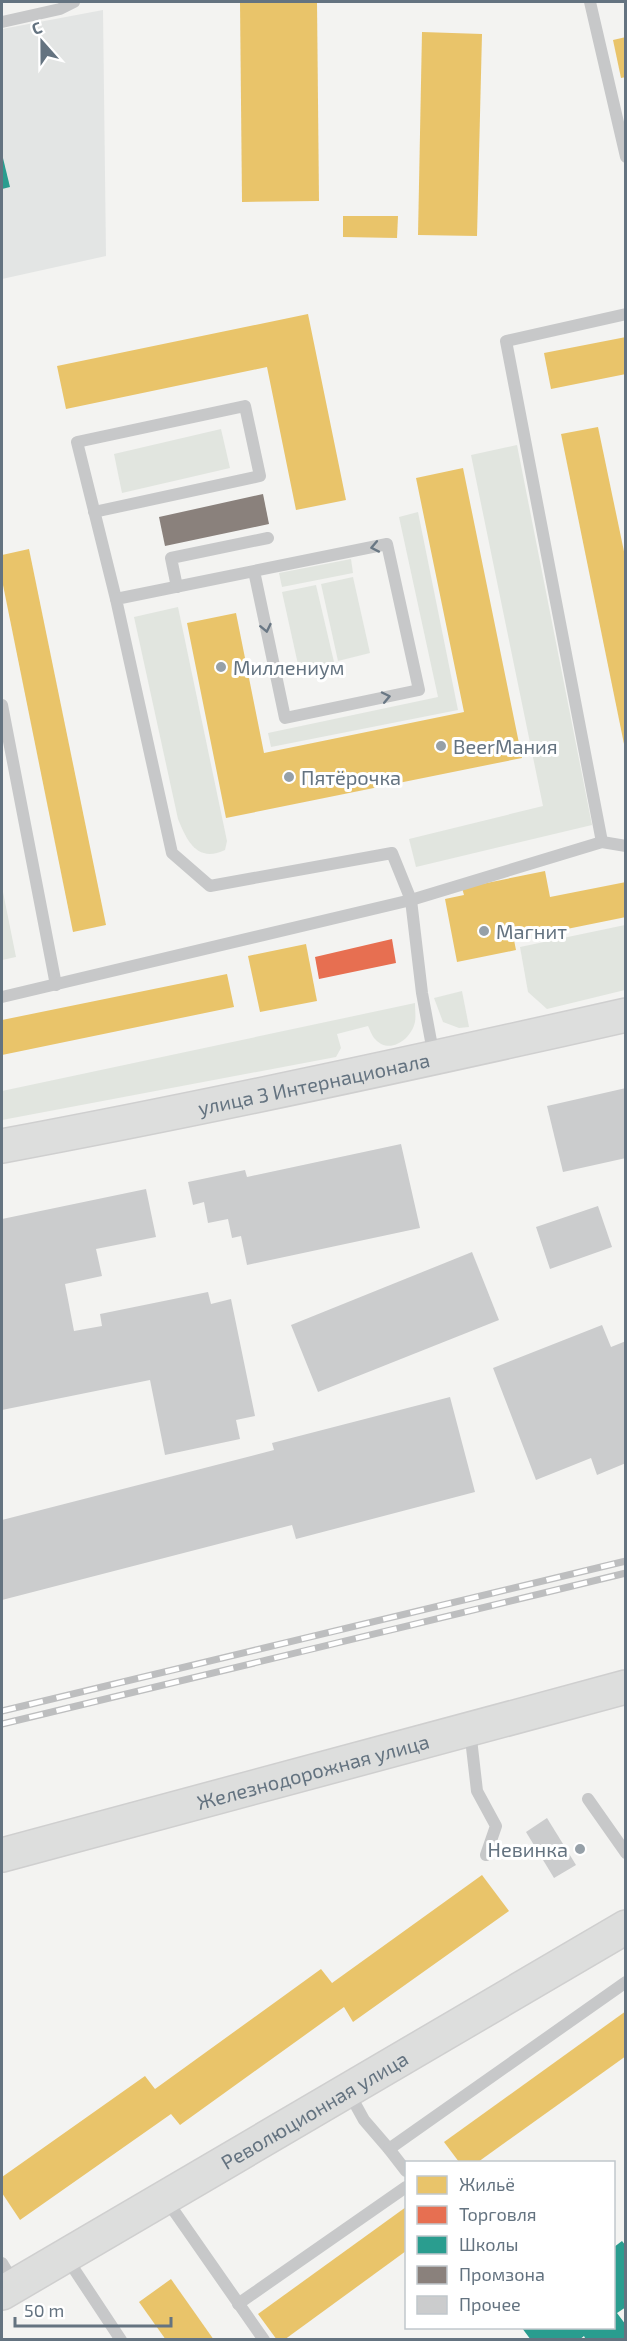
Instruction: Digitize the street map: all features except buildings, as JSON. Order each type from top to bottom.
[{"type":"main road","name":"улица 3 Интернационала","points":[[2,1146],[434,1059],[626,1015]]},
{"type":"main road","name":"Железнодорожная улица","points":[[2,1855],[626,1687]]},
{"type":"main road","name":"Революционная улица","points":[[6,2280],[66,2256],[626,1927]]},
{"type":"lane","points":[[2,21],[60,9],[74,2]]},
{"type":"lane","points":[[590,2],[626,156]]},
{"type":"lane","points":[[602,842],[506,341],[626,314]]},
{"type":"lane","points":[[94,512],[260,476],[245,406],[77,442],[94,512],[116,599],[172,853],[210,886],[392,854],[411,900],[422,993],[434,1059]]},
{"type":"lane","points":[[177,587],[171,558],[268,538]]},
{"type":"lane","points":[[116,599],[387,544],[419,690],[285,718],[254,571]]},
{"type":"lane","points":[[2,705],[56,985]]},
{"type":"lane","points":[[2,997],[411,900],[602,842],[626,846]]},
{"type":"lane","points":[[470,1729],[477,1791],[496,1826],[486,1855]]},
{"type":"lane","points":[[588,1800],[626,1853]]},
{"type":"lane","points":[[389,2149],[626,1982]]},
{"type":"lane","points":[[348,2090],[364,2120],[405,2170]]},
{"type":"lane","points":[[238,2304],[405,2188]]},
{"type":"lane","points":[[165,2198],[264,2340]]},
{"type":"lane","points":[[66,2256],[121,2340]]},
{"type":"shaded area","points":[[103,10],[106,256],[2,279],[2,29]]},
{"type":"shaded area","points":[[221,429],[230,468],[122,493],[114,454]]},
{"type":"shaded area","points":[[517,445],[592,825],[416,867],[409,839],[543,806],[471,455]]},
{"type":"shaded area","points":[[418,512],[458,710],[271,747],[268,733],[438,697],[399,517]]},
{"type":"shaded area","points":[[351,559],[353,573],[282,587],[279,573]]},
{"type":"shaded area","points":[[353,577],[370,653],[338,661],[321,584]]},
{"type":"shaded area","points":[[316,585],[334,662],[299,669],[282,592]]},
{"type":"shaded area","points":[[178,607],[227,841],[225,850],[215,853],[207,854],[194,848],[178,819],[134,617]]},
{"type":"shaded area","points":[[2,887],[16,957],[2,960]]},
{"type":"shaded area","points":[[625,925],[625,990],[547,1009],[528,992],[520,947]]},
{"type":"shaded area","points":[[462,991],[469,1027],[459,1028],[443,1022],[434,998]]},
{"type":"shaded area","points":[[415,1003],[413,1029],[404,1040],[393,1045],[381,1044],[374,1038],[368,1026],[337,1034],[341,1048],[336,1057],[2,1120],[2,1091]]},
{"type":"railway","points":[[2,1711],[626,1561]]},
{"type":"railway","points":[[2,1724],[626,1573]]},
{"type":"place","name":"Миллениум","points":[[221,667]]},
{"type":"place","name":"BeerМания","points":[[441,746]]},
{"type":"place","name":"Пятёрочка","points":[[289,777]]},
{"type":"place","name":"Магнит","points":[[484,931]]},
{"type":"place","name":"Невинка","points":[[580,1849]]}]
